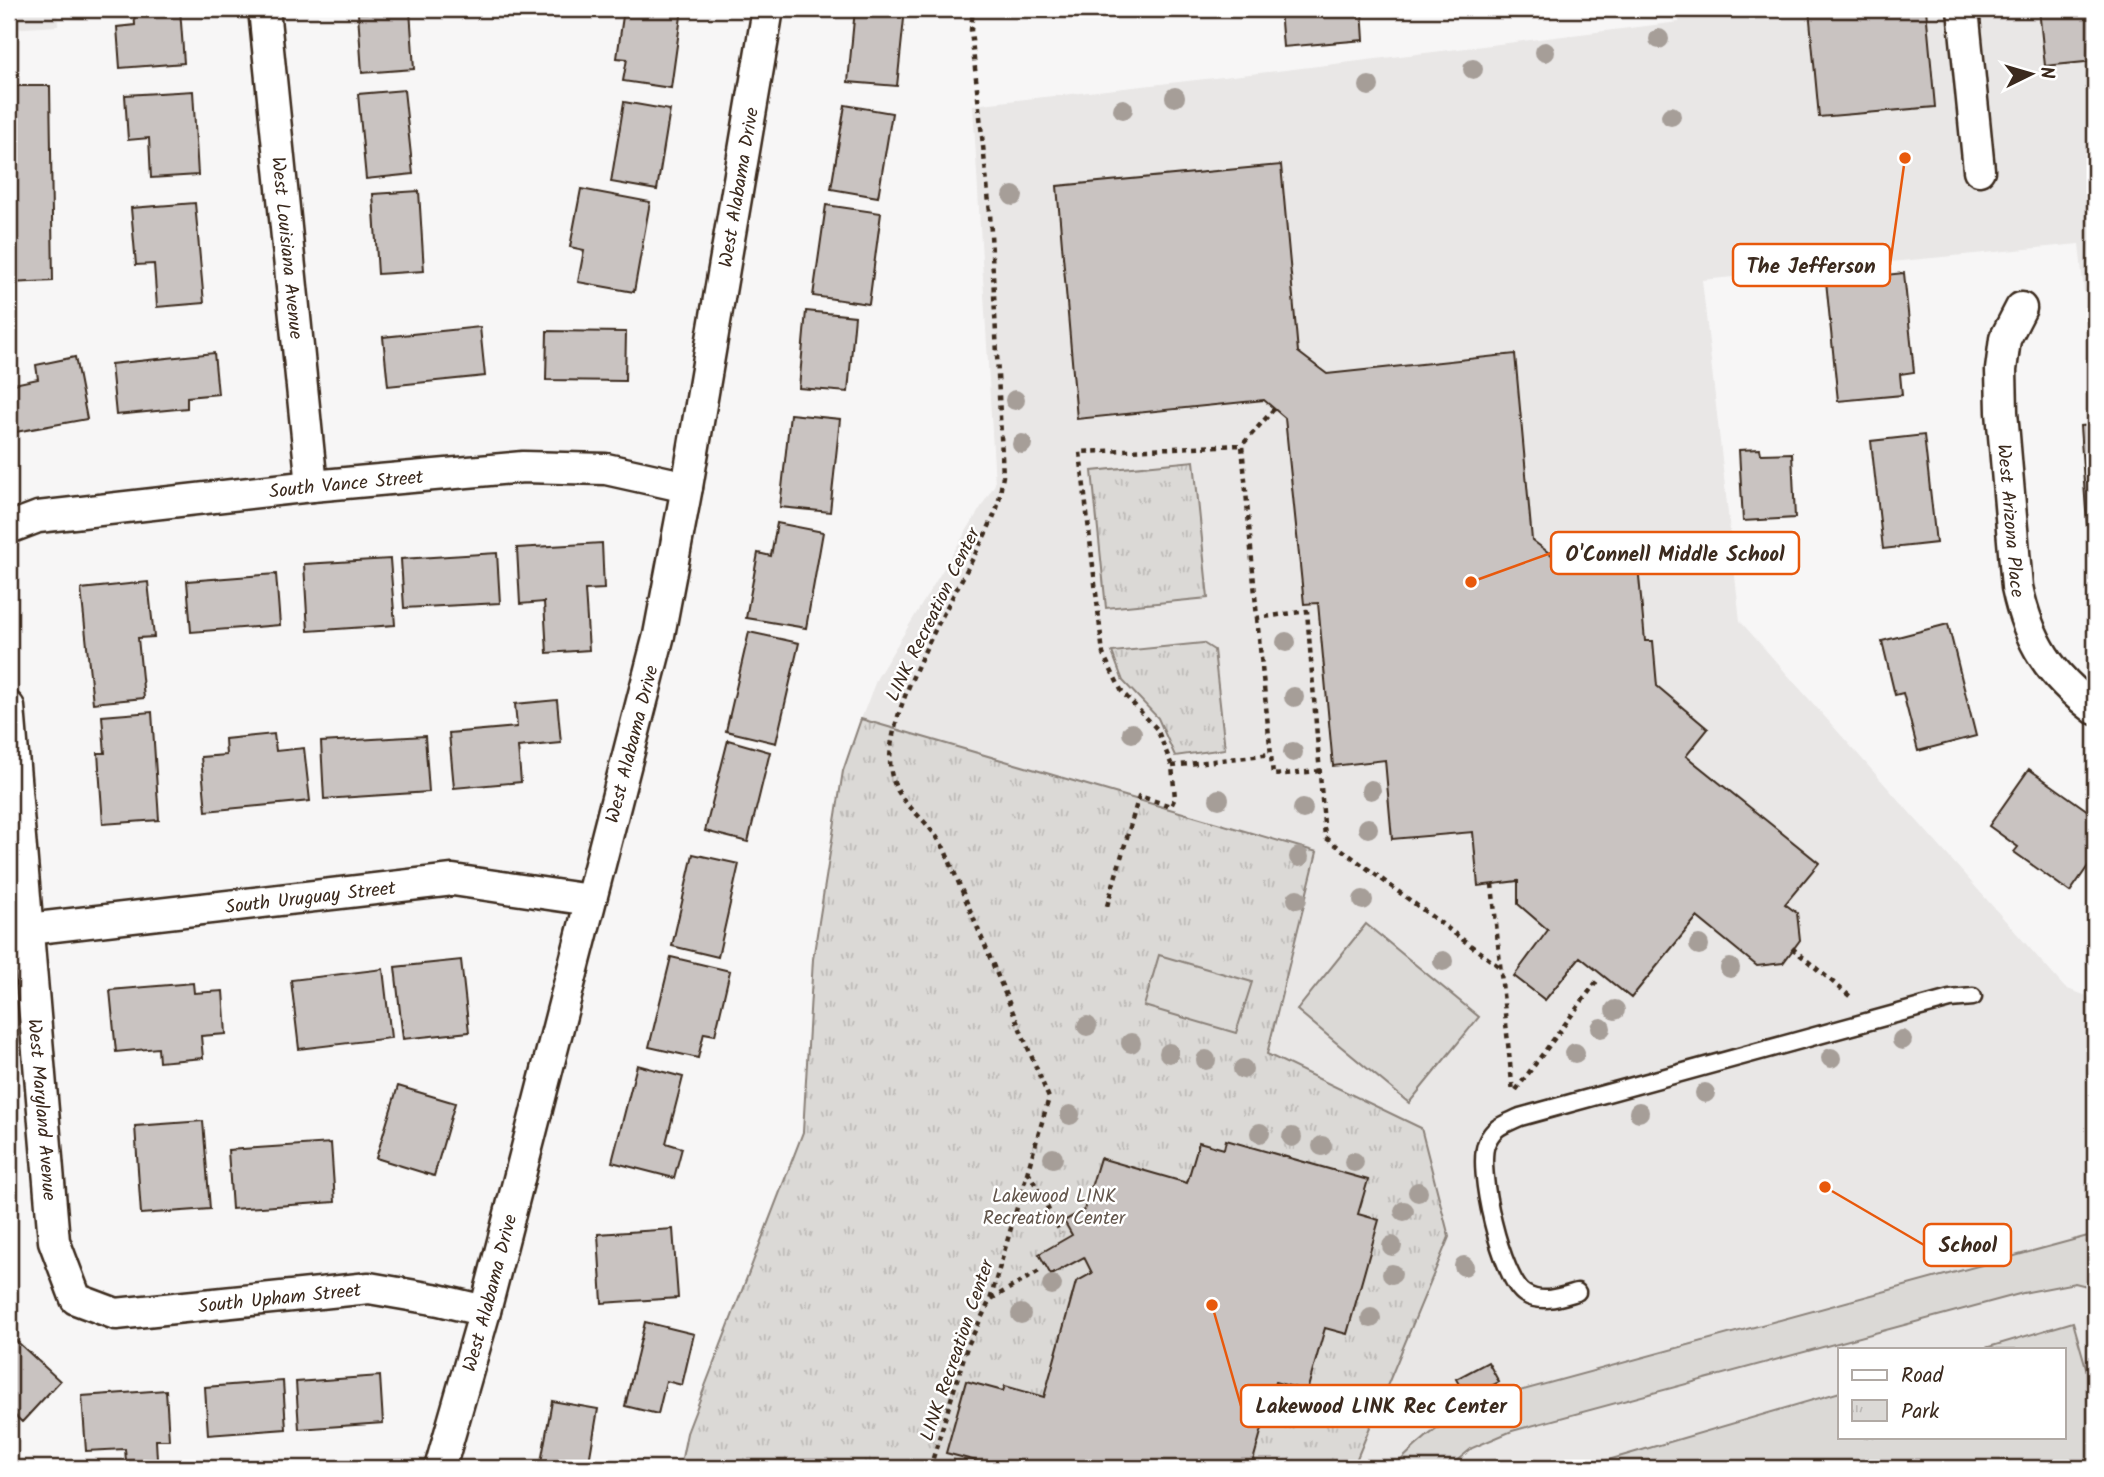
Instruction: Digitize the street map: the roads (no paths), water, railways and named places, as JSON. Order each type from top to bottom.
[{"type":"street","name":"West Louisiana Avenue","points":[[264,9],[312,486]]},
{"type":"street","name":"West Alabama Drive","points":[[440,1468],[485,1311],[659,635],[687,487],[768,9]]},
{"type":"street","points":[[1963,9],[1979,170]]},
{"type":"street","name":"West Arizona Place","points":[[2021,308],[2005,339],[2001,370],[2017,587],[2030,634],[2046,661],[2057,676],[2095,709]]},
{"type":"street","name":"South Vance Street","points":[[9,528],[38,517],[312,486],[523,467],[606,469],[687,487]]},
{"type":"street","name":"West Maryland Avenue","points":[[9,707],[54,1241],[76,1299]]},
{"type":"street","name":"South Uruguay Street","points":[[28,929],[453,880],[590,900]]},
{"type":"street","name":"South Upham Street","points":[[76,1299],[116,1314],[369,1288],[485,1311]]},
{"type":"lane","points":[[1577,1292],[1545,1300],[1524,1294],[1509,1276],[1485,1193],[1485,1144],[1494,1129],[1520,1117],[1573,1102],[1950,999],[1973,997]]},
{"type":"place","name":"The Jefferson","points":[[1905,158]]},
{"type":"place","name":"O'Connell Middle School","points":[[1471,582]]},
{"type":"place","name":"School","points":[[1825,1187]]},
{"type":"place","name":"Lakewood LINK Rec Center","points":[[1212,1305]]},
{"type":"park label","name":"Lakewood LINK Recreation Center","points":[[1054,1206]]}]
